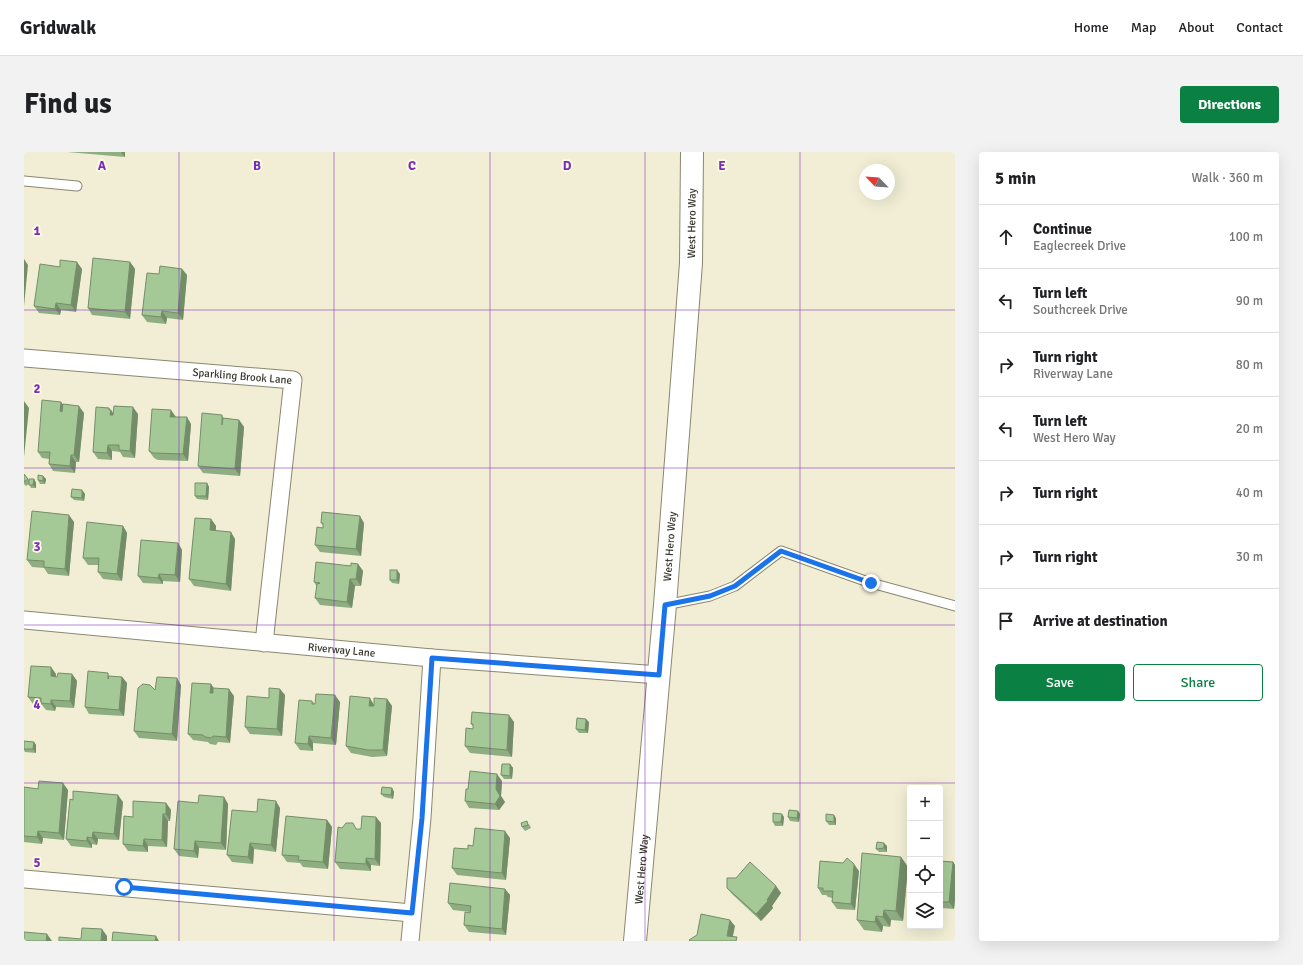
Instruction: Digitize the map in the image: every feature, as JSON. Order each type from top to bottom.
[{"type":"main road","name":"West Hero Way","points":[[635,941],[665,605],[691,263],[692,152]]},
{"type":"street","name":"Sparkling Brook Lane","points":[[24,358],[293,380],[264,643]]},
{"type":"street","name":"Riverway Lane","points":[[24,620],[432,658],[659,675]]},
{"type":"street","points":[[410,941],[422,818],[432,658]]},
{"type":"street","points":[[24,879],[412,913]]},
{"type":"lane","points":[[24,181],[77,186]]},
{"type":"lane","points":[[665,605],[710,596],[735,586],[781,551],[871,583],[955,606]]},
{"type":"building","points":[[93,258],[130,262],[125,312],[88,308]]},
{"type":"building","points":[[60,260],[77,262],[71,305],[56,303],[55,309],[34,306],[40,264],[60,267]]},
{"type":"building","points":[[160,266],[182,269],[178,313],[162,311],[161,317],[142,315],[147,273],[159,274]]},
{"type":"building","points":[[42,400],[61,402],[60,411],[62,412],[63,404],[79,406],[74,455],[71,455],[70,466],[49,464],[50,452],[38,452]]},
{"type":"building","points":[[114,406],[133,407],[130,451],[119,450],[119,445],[108,445],[107,453],[93,452],[96,407],[109,408],[109,410],[111,410],[110,415],[113,415]]},
{"type":"building","points":[[152,409],[171,410],[170,417],[187,417],[183,454],[153,453],[149,451]]},
{"type":"building","points":[[202,413],[222,415],[222,425],[223,418],[239,420],[235,469],[198,466]]},
{"type":"building","points":[[24,474],[28,479],[24,482]]},
{"type":"building","points":[[38,475],[43,476],[43,481],[38,480]]},
{"type":"building","points":[[29,479],[34,479],[33,485],[29,485]]},
{"type":"building","points":[[195,483],[207,483],[206,496],[195,496]]},
{"type":"building","points":[[72,489],[82,490],[82,498],[71,497]]},
{"type":"building","points":[[32,511],[69,515],[65,569],[44,567],[44,561],[27,560]]},
{"type":"building","points":[[322,512],[360,516],[356,549],[315,545],[317,527],[323,528],[323,523],[321,523]]},
{"type":"building","points":[[195,518],[211,519],[210,530],[231,532],[226,584],[189,579]]},
{"type":"building","points":[[87,522],[123,526],[117,574],[98,572],[99,558],[83,558]]},
{"type":"building","points":[[141,540],[178,543],[175,575],[159,574],[158,578],[138,576]]},
{"type":"building","points":[[316,562],[351,566],[351,563],[358,564],[356,579],[350,579],[347,602],[315,598],[317,584],[320,583],[314,582]]},
{"type":"building","points":[[390,570],[397,570],[397,580],[390,580]]},
{"type":"building","points":[[31,666],[51,667],[51,676],[57,677],[58,673],[72,674],[70,701],[51,700],[51,704],[41,703],[41,698],[28,697]]},
{"type":"building","points":[[88,671],[108,673],[108,679],[109,676],[122,677],[119,710],[85,707]]},
{"type":"building","points":[[157,677],[177,678],[172,734],[134,731],[138,688],[143,684],[150,685],[155,690]]},
{"type":"building","points":[[192,683],[211,684],[210,693],[213,693],[213,688],[229,689],[226,737],[213,736],[211,738],[203,735],[188,734]]},
{"type":"building","points":[[269,688],[280,689],[277,729],[245,727],[247,696],[269,698]]},
{"type":"building","points":[[316,694],[335,695],[331,738],[309,736],[308,744],[295,743],[299,700],[312,701],[312,704],[315,704]]},
{"type":"building","points":[[350,696],[370,698],[369,706],[374,706],[374,698],[387,699],[383,750],[368,750],[346,746]]},
{"type":"building","points":[[472,712],[509,715],[507,750],[465,746],[466,728],[473,729],[473,724],[471,724]]},
{"type":"building","points":[[577,718],[586,719],[585,730],[576,729]]},
{"type":"building","points":[[24,741],[34,742],[33,749],[24,749]]},
{"type":"building","points":[[502,764],[510,764],[510,776],[501,775]]},
{"type":"building","points":[[470,771],[497,774],[496,789],[500,796],[495,804],[465,801]]},
{"type":"building","points":[[39,781],[63,783],[59,833],[38,831],[37,837],[24,836],[24,787],[38,789]]},
{"type":"building","points":[[382,787],[392,788],[391,795],[381,794]]},
{"type":"building","points":[[73,791],[118,795],[114,834],[93,832],[92,838],[87,837],[87,841],[66,839],[70,799],[73,800]]},
{"type":"building","points":[[199,795],[224,797],[221,843],[195,841],[194,851],[174,849],[178,801],[198,803]]},
{"type":"building","points":[[258,799],[276,801],[271,845],[250,843],[248,857],[227,855],[232,810],[257,812]]},
{"type":"building","points":[[133,801],[166,803],[166,814],[163,814],[162,840],[144,839],[143,846],[123,844],[124,816],[133,817]]},
{"type":"building","points":[[789,810],[798,811],[797,818],[788,817]]},
{"type":"building","points":[[773,813],[782,814],[781,822],[773,822]]},
{"type":"building","points":[[826,814],[834,815],[834,822],[826,821]]},
{"type":"building","points":[[286,816],[327,820],[323,862],[298,860],[299,856],[282,855]]},
{"type":"building","points":[[362,816],[376,817],[375,859],[366,858],[366,864],[335,862],[338,827],[342,828],[346,823],[353,823],[356,829],[361,829]]},
{"type":"building","points":[[527,821],[528,825],[522,827],[521,823]]},
{"type":"building","points":[[475,828],[505,831],[502,873],[452,868],[454,848],[468,849],[468,845],[473,846]]},
{"type":"building","points":[[877,842],[884,843],[884,848],[876,849]]},
{"type":"building","points":[[862,853],[901,857],[896,911],[884,910],[883,917],[876,916],[875,922],[857,920]]},
{"type":"building","points":[[847,858],[854,864],[851,904],[832,902],[833,891],[823,891],[823,888],[818,888],[820,861],[843,863]]},
{"type":"building","points":[[943,861],[953,862],[949,902],[943,902]]},
{"type":"building","points":[[750,862],[776,886],[767,900],[768,901],[756,914],[727,888],[727,878],[736,878]]},
{"type":"building","points":[[450,883],[505,889],[502,929],[464,925],[465,912],[470,913],[471,906],[448,903]]},
{"type":"building","points":[[701,914],[730,920],[727,936],[737,937],[736,941],[690,941],[689,940],[697,935]]},
{"type":"building","points":[[82,928],[102,929],[101,941],[59,941],[59,937],[81,939]]},
{"type":"building","points":[[24,932],[47,934],[46,941],[24,941]]},
{"type":"building","points":[[113,932],[156,936],[155,941],[112,941]]},
{"type":"route","points":[[124,887],[412,913],[422,818],[432,658],[615,673],[659,675],[665,605],[710,596],[735,586],[781,551],[871,583]]}]
